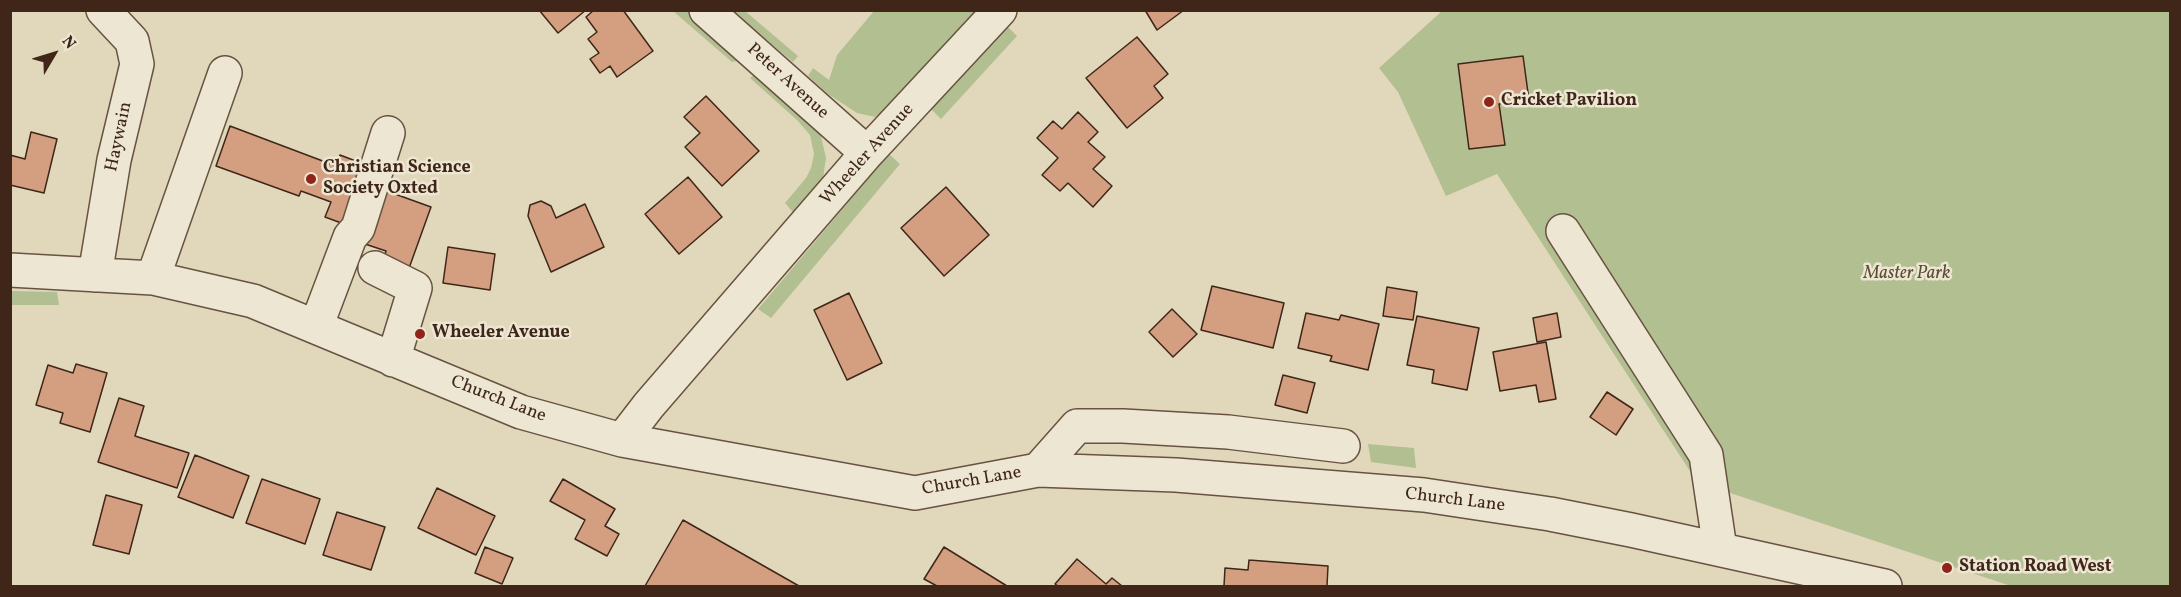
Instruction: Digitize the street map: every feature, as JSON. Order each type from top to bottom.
[{"type":"street","name":"Haywain","points":[[95,275],[114,160],[137,64],[132,41],[103,10]]},
{"type":"street","name":"Peter Avenue","points":[[706,10],[867,153]]},
{"type":"street","name":"Wheeler Avenue","points":[[622,440],[649,405],[867,153],[1000,10]]},
{"type":"street","points":[[153,278],[225,73]]},
{"type":"street","points":[[316,327],[350,237],[358,228],[388,133]]},
{"type":"street","points":[[1563,231],[1706,455],[1720,549]]},
{"type":"street","points":[[375,268],[415,288],[393,360]]},
{"type":"street","name":"Church Lane","points":[[10,270],[153,278],[253,301],[521,412],[622,440],[915,493],[1038,470],[1176,475],[1424,495],[1550,514],[1885,586]]},
{"type":"street","points":[[1038,470],[1077,426],[1123,426],[1227,432],[1343,446]]},
{"type":"green space","points":[[673,11],[686,11],[739,57],[737,61],[732,62]]},
{"type":"green space","points":[[732,11],[745,11],[798,56],[793,62]]},
{"type":"green space","points":[[874,11],[982,11],[890,107],[875,117],[857,113],[828,94],[808,76],[813,68],[829,80],[837,55]]},
{"type":"green space","name":"Master Park","points":[[1442,11],[2170,11],[2170,586],[2011,586],[1697,482],[1497,174],[1446,196],[1398,92],[1379,68]]},
{"type":"green space","points":[[1008,27],[1017,36],[941,119],[931,109]]},
{"type":"green space","points":[[757,72],[820,132],[826,158],[823,178],[818,189],[796,216],[785,203],[806,178],[811,168],[814,154],[810,135],[797,120],[750,78]]},
{"type":"green space","points":[[889,154],[900,164],[771,318],[758,309]]},
{"type":"green space","points":[[11,291],[57,292],[59,305],[11,305]]},
{"type":"green space","points":[[1368,444],[1414,448],[1416,468],[1371,462]]},
{"type":"building","points":[[539,10],[586,10],[558,33]]},
{"type":"building","points":[[594,10],[623,10],[653,51],[617,77],[610,66],[600,73],[590,59],[599,53],[588,39],[597,32],[586,17]]},
{"type":"building","points":[[1145,10],[1184,10],[1157,30]]},
{"type":"building","points":[[1137,37],[1168,74],[1154,86],[1163,98],[1127,128],[1086,78]]},
{"type":"building","name":"Cricket Pavilion","points":[[1523,56],[1529,100],[1499,104],[1505,145],[1469,149],[1458,64]]},
{"type":"building","points":[[706,96],[759,151],[722,186],[685,147],[700,133],[684,117]]},
{"type":"building","points":[[1078,112],[1098,132],[1088,142],[1105,157],[1093,169],[1112,186],[1093,207],[1068,183],[1060,191],[1042,175],[1058,158],[1037,138],[1053,121],[1062,129]]},
{"type":"building","name":"Christian Science Society Oxted","points":[[230,126],[336,166],[340,155],[374,168],[352,227],[325,217],[331,202],[301,191],[299,196],[216,166]]},
{"type":"building","points":[[31,132],[57,139],[44,193],[10,185],[10,155],[25,159]]},
{"type":"building","points":[[688,177],[722,217],[679,254],[645,214]]},
{"type":"building","points":[[946,187],[989,235],[944,276],[901,228]]},
{"type":"building","points":[[381,189],[431,207],[408,271],[383,262],[386,251],[362,243]]},
{"type":"building","points":[[541,201],[551,206],[556,218],[585,204],[604,247],[551,272],[528,216],[530,205]]},
{"type":"building","points":[[448,247],[495,254],[490,290],[443,283]]},
{"type":"building","points":[[1212,286],[1284,303],[1273,348],[1201,330]]},
{"type":"building","points":[[1387,287],[1417,292],[1413,320],[1383,316]]},
{"type":"building","points":[[849,293],[882,363],[847,380],[814,310]]},
{"type":"building","points":[[1172,309],[1197,334],[1173,357],[1149,332]]},
{"type":"building","points":[[1306,313],[1339,320],[1341,315],[1379,324],[1368,370],[1330,361],[1332,356],[1298,348]]},
{"type":"building","points":[[1557,313],[1561,337],[1537,342],[1533,318]]},
{"type":"building","points":[[1417,316],[1479,328],[1467,390],[1432,383],[1434,370],[1407,365]]},
{"type":"building","points":[[1546,342],[1556,399],[1539,402],[1536,385],[1500,391],[1493,352]]},
{"type":"building","points":[[76,364],[107,373],[90,432],[60,423],[63,413],[36,405],[48,365],[73,373]]},
{"type":"building","points":[[1283,375],[1315,383],[1307,413],[1275,405]]},
{"type":"building","points":[[1607,392],[1633,409],[1616,435],[1590,417]]},
{"type":"building","points":[[119,398],[144,406],[135,436],[189,453],[177,488],[98,462]]},
{"type":"building","points":[[195,455],[249,476],[233,518],[178,497]]},
{"type":"building","points":[[262,479],[320,499],[305,544],[246,523]]},
{"type":"building","points":[[563,479],[615,509],[605,526],[619,534],[607,556],[575,539],[585,520],[550,501]]},
{"type":"building","points":[[437,488],[495,516],[476,555],[418,528]]},
{"type":"building","points":[[106,495],[142,505],[129,554],[93,545]]},
{"type":"building","points":[[337,512],[385,527],[371,570],[323,555]]},
{"type":"building","points":[[683,520],[799,586],[645,586]]},
{"type":"building","points":[[485,547],[513,558],[502,584],[475,573]]},
{"type":"building","points":[[944,547],[1007,586],[937,586],[924,579]]},
{"type":"building","points":[[1077,559],[1106,584],[1112,578],[1122,586],[1058,586],[1055,584]]},
{"type":"building","points":[[1249,560],[1328,566],[1327,586],[1224,586],[1225,568],[1248,570]]},
{"type":"place","name":"Cricket Pavilion","points":[[1489,102]]},
{"type":"place","name":"Christian Science Society Oxted","points":[[311,179]]},
{"type":"place","name":"Wheeler Avenue","points":[[420,334]]},
{"type":"place","name":"Station Road West","points":[[1947,568]]}]
